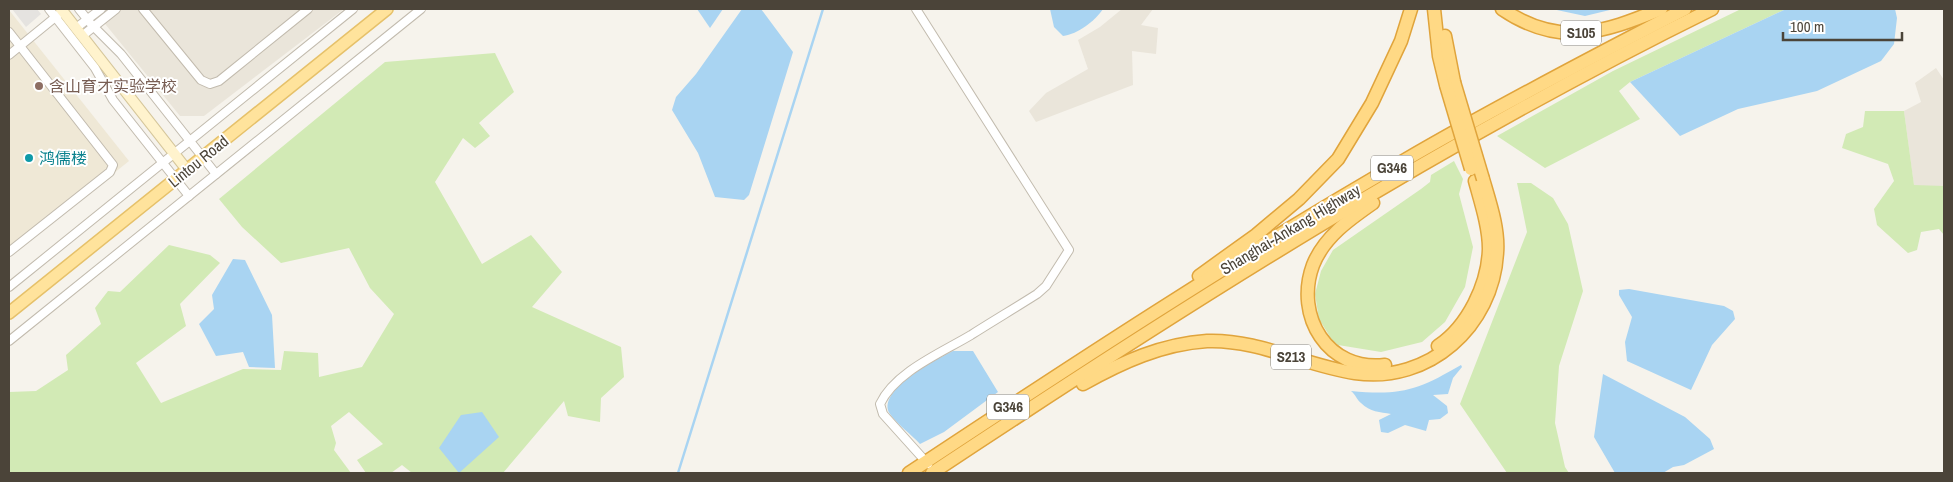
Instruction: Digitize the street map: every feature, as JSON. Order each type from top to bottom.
[{"type":"highway","points":[[1108,342],[1256,235],[1299,199],[1338,159],[1372,103],[1400,42],[1411,9]]},
{"type":"highway","points":[[1434,9],[1439,56],[1450,84]]},
{"type":"highway","points":[[1442,9],[1450,84]]},
{"type":"highway","name":"S105","points":[[1502,9],[1520,21],[1552,32],[1589,33],[1661,9]]},
{"type":"highway","name":"Shanghai-Ankang Highway","points":[[932,470],[1108,342],[1251,252],[1404,160],[1529,90],[1685,9]]},
{"type":"highway","name":"G346","points":[[968,450],[1251,266],[1451,148],[1637,46],[1712,9]]},
{"type":"highway","name":"S213","points":[[968,450],[1097,376],[1135,358],[1168,346],[1209,341],[1252,346],[1319,366],[1357,373],[1380,374],[1401,371],[1425,362],[1447,350],[1467,332],[1482,310],[1492,283],[1497,253],[1494,221],[1479,180],[1450,84]]},
{"type":"highway","points":[[1451,148],[1346,222],[1328,242],[1314,264],[1308,287],[1308,309],[1317,332],[1338,355],[1359,364],[1378,366],[1397,363],[1421,356],[1441,344],[1458,327],[1476,302],[1484,277],[1489,249],[1479,180]]},
{"type":"highway","name":"Shanghai-Ankang Highway","points":[[909,473],[932,470],[968,450]]},
{"type":"main road","name":"Lintou Road","points":[[9,313],[387,9]]},
{"type":"main road","points":[[62,10],[187,170]]},
{"type":"street","points":[[49,9],[95,68],[113,100],[189,196]]},
{"type":"street","points":[[79,9],[121,54],[216,174]]},
{"type":"street","points":[[79,32],[88,19],[101,9]]},
{"type":"street","points":[[79,32],[94,26],[116,9]]},
{"type":"street","points":[[143,9],[201,80],[210,84],[219,81],[308,9]]},
{"type":"street","points":[[9,287],[353,9]]},
{"type":"street","points":[[9,341],[421,9]]},
{"type":"street","points":[[916,9],[1069,250],[1046,286],[1037,294],[969,336],[921,362],[885,394],[880,404],[883,414],[932,470]]},
{"type":"street","points":[[9,55],[62,10]]},
{"type":"street","points":[[9,32],[113,165],[110,172],[9,252]]},
{"type":"shaded area","points":[[12,9],[37,9],[41,14],[26,27]]},
{"type":"shaded area","points":[[93,9],[344,9],[204,116],[180,116]]},
{"type":"shaded area","points":[[1122,9],[1153,9],[1141,25],[1158,28],[1156,54],[1132,51],[1133,85],[1036,122],[1029,111],[1046,93],[1088,69],[1078,40],[1100,27]]},
{"type":"shaded area","name":"含山育才实验学校","points":[[9,10],[129,161],[9,257]]},
{"type":"shaded area","points":[[1936,68],[1944,80],[1944,186],[1914,186],[1904,111],[1921,102],[1915,83]]},
{"type":"green space","points":[[1741,9],[1786,9],[1630,82],[1619,91],[1640,119],[1545,168],[1497,136],[1613,71]]},
{"type":"green space","points":[[495,53],[514,92],[479,123],[490,136],[475,148],[463,138],[435,182],[482,264],[531,235],[562,272],[532,307],[621,347],[624,377],[601,398],[600,422],[568,416],[564,401],[503,473],[412,473],[402,465],[391,473],[366,473],[357,460],[383,444],[349,412],[331,426],[336,443],[334,450],[351,473],[9,473],[9,392],[36,391],[68,370],[66,355],[101,324],[95,308],[108,291],[120,292],[169,245],[210,255],[220,263],[180,304],[186,326],[136,363],[161,403],[243,369],[281,370],[284,351],[318,353],[319,377],[362,367],[394,314],[370,288],[349,248],[281,263],[242,227],[219,199],[385,62]]},
{"type":"green space","points":[[1865,111],[1904,111],[1914,185],[1944,186],[1944,235],[1939,229],[1921,232],[1917,250],[1908,253],[1877,225],[1874,209],[1894,181],[1888,164],[1842,148],[1846,134],[1863,127]]},
{"type":"green space","points":[[1454,161],[1463,179],[1459,194],[1473,247],[1465,287],[1445,322],[1422,342],[1381,352],[1338,345],[1332,340],[1319,319],[1315,294],[1321,271],[1333,250],[1421,189],[1430,182],[1431,175]]},
{"type":"green space","points":[[1517,183],[1531,183],[1553,198],[1568,224],[1583,291],[1559,366],[1555,423],[1565,467],[1569,473],[1507,473],[1460,404],[1527,232]]},
{"type":"water","points":[[697,9],[723,9],[710,28]]},
{"type":"water","points":[[742,9],[761,9],[793,52],[749,195],[744,200],[715,197],[698,153],[672,110],[676,97],[696,74]]},
{"type":"water","points":[[1050,9],[1103,9],[1086,26],[1074,33],[1063,36],[1054,27]]},
{"type":"water","points":[[1552,9],[1614,9],[1585,16]]},
{"type":"water","points":[[1786,9],[1895,9],[1897,18],[1894,44],[1881,61],[1817,91],[1738,109],[1680,136],[1630,82]]},
{"type":"water","points":[[233,259],[245,260],[272,315],[275,368],[249,367],[243,352],[216,356],[199,324],[214,309],[212,295]]},
{"type":"water","points":[[1629,289],[1724,306],[1733,311],[1735,319],[1712,345],[1691,390],[1627,361],[1625,342],[1632,317],[1619,295],[1619,290]]},
{"type":"water","points":[[953,351],[973,351],[998,392],[944,432],[920,444],[890,414],[888,405],[891,396],[899,386],[922,368]]},
{"type":"water","points":[[1461,365],[1462,367],[1453,378],[1448,394],[1433,395],[1447,406],[1448,413],[1440,419],[1429,420],[1426,431],[1405,425],[1388,433],[1381,432],[1379,420],[1391,414],[1368,408],[1351,391],[1383,393],[1409,389],[1433,380]]},
{"type":"water","points":[[1603,374],[1685,417],[1710,439],[1714,449],[1684,465],[1673,467],[1663,473],[1615,473],[1594,437]]},
{"type":"water","points":[[482,412],[499,437],[459,473],[439,448],[461,415]]},
{"type":"waterway","points":[[678,473],[823,9]]},
{"type":"place","name":"含山育才实验学校","points":[[39,86]]},
{"type":"place","name":"鸿儒楼","points":[[29,158]]}]
